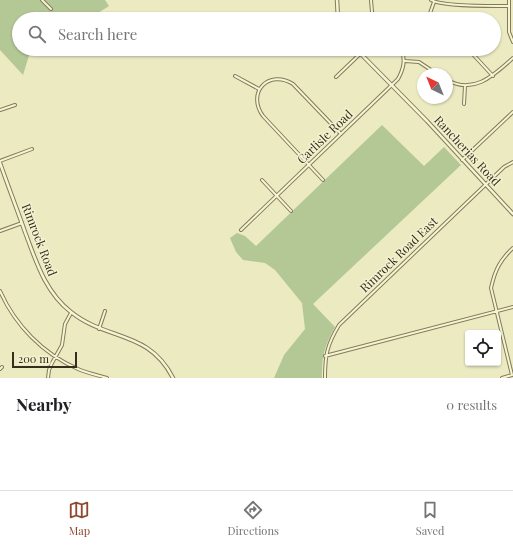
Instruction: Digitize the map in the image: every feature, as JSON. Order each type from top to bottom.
[{"type":"street","points":[[42,0],[51,9]]},
{"type":"street","points":[[337,0],[338,12]]},
{"type":"street","points":[[371,0],[372,12]]},
{"type":"street","points":[[431,0],[434,2],[447,4],[509,6]]},
{"type":"street","points":[[509,0],[509,32],[513,42]]},
{"type":"street","points":[[430,12],[434,2]]},
{"type":"street","points":[[336,77],[357,56]]},
{"type":"street","name":"Rancherias Road","points":[[363,56],[414,108],[513,214]]},
{"type":"street","points":[[404,56],[405,61],[419,62],[428,68]]},
{"type":"street","points":[[474,56],[493,76]]},
{"type":"street","points":[[453,83],[465,85],[478,83],[493,76],[513,58]]},
{"type":"street","name":"Carlisle Road","points":[[241,230],[392,86],[402,72],[405,61]]},
{"type":"street","points":[[235,76],[259,89]]},
{"type":"street","points":[[323,180],[258,109],[256,102],[259,89],[268,81],[278,78],[286,80],[293,84],[341,134]]},
{"type":"street","points":[[464,104],[465,85]]},
{"type":"street","points":[[0,110],[15,105]]},
{"type":"street","points":[[462,160],[513,112]]},
{"type":"street","points":[[0,162],[32,149]]},
{"type":"street","name":"Rimrock Road","points":[[0,162],[38,265],[47,286],[54,295],[71,312],[90,325],[131,339],[143,345],[164,363],[172,378]]},
{"type":"street","name":"Rimrock Road East","points":[[325,378],[325,356],[330,340],[339,325],[504,167],[513,162]]},
{"type":"street","points":[[262,180],[291,211]]},
{"type":"street","points":[[0,231],[22,223]]},
{"type":"street","points":[[502,378],[513,375],[491,288],[494,275],[500,262],[513,248]]},
{"type":"street","points":[[0,291],[22,327],[43,348],[78,369],[107,378]]},
{"type":"street","points":[[325,356],[513,307]]},
{"type":"street","points":[[99,329],[106,311]]},
{"type":"street","points":[[48,378],[49,370],[62,345],[65,324],[71,312]]},
{"type":"green space","points":[[0,0],[105,0],[109,6],[100,12],[12,12],[12,56],[29,56],[23,75],[0,50]]},
{"type":"green space","points":[[382,125],[424,166],[444,147],[461,165],[313,304],[335,327],[324,352],[322,378],[274,378],[284,355],[305,329],[302,303],[275,270],[265,263],[243,260],[236,252],[230,238],[237,233],[245,236],[256,246]]}]
